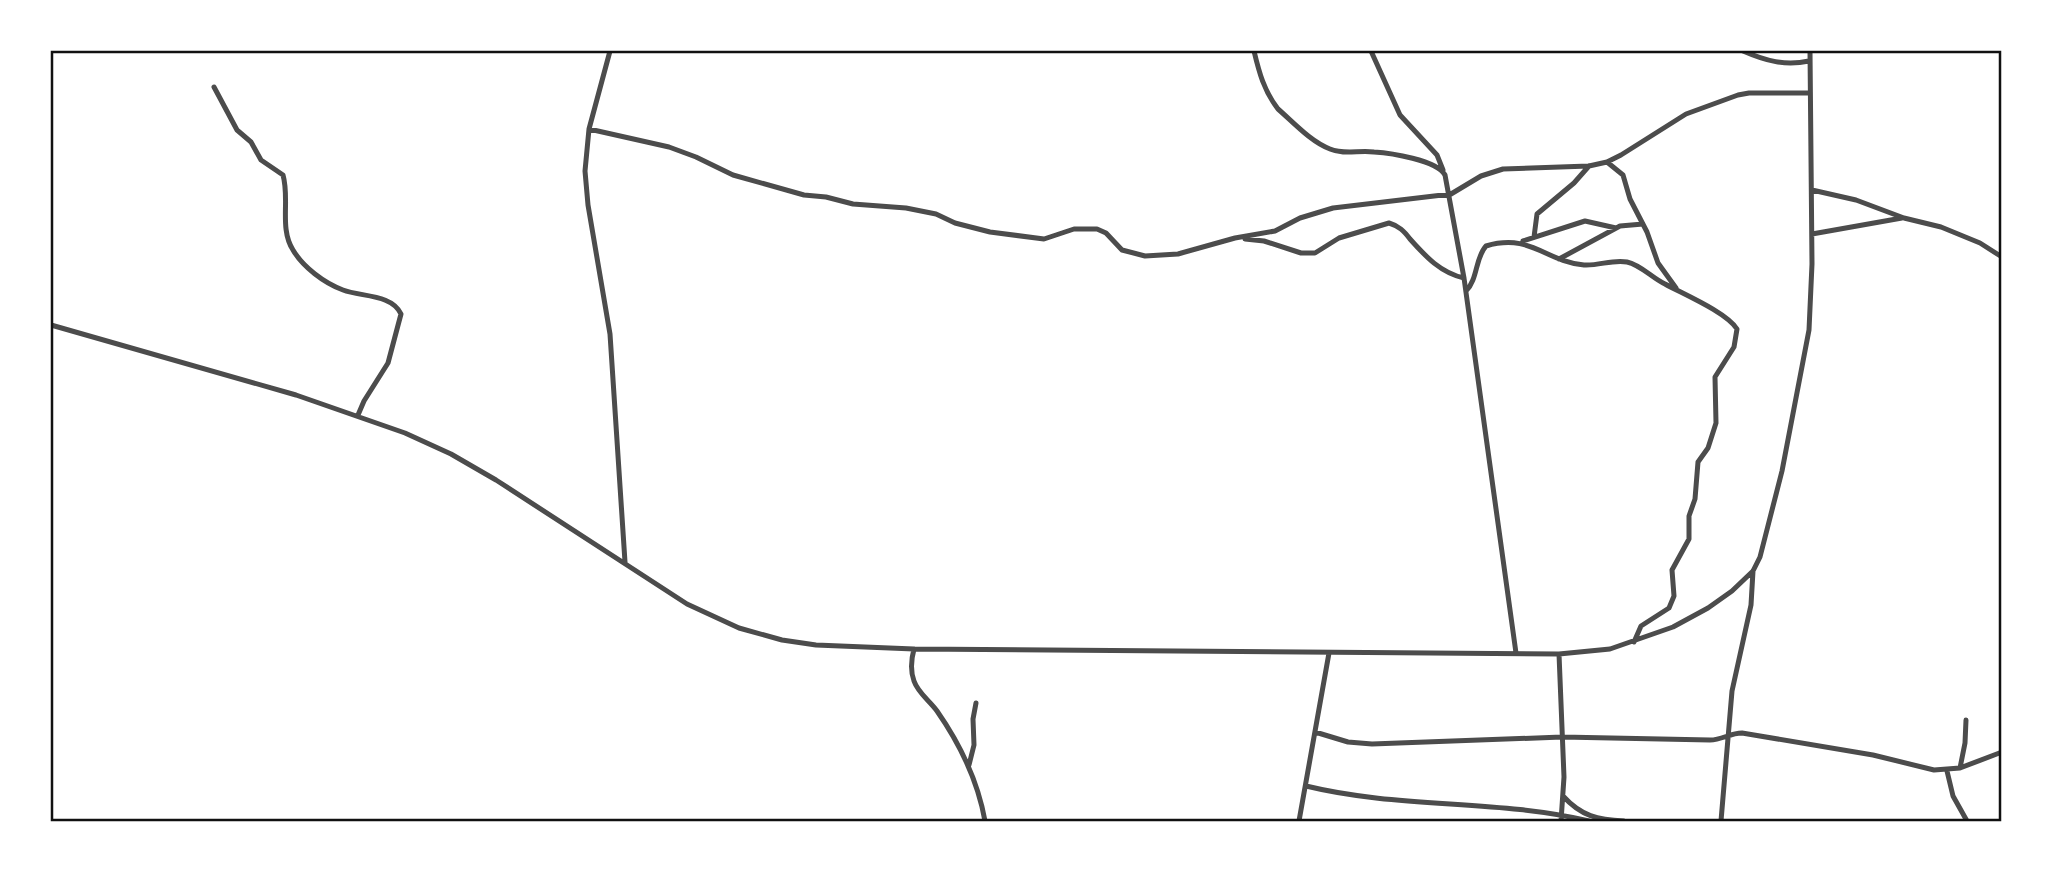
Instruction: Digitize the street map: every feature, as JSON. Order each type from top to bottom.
[{"type":"street","points":[[610,51],[589,129],[585,171],[588,205],[610,334],[625,562]]},
{"type":"street","points":[[1254,51],[1258,69],[1272,101],[1278,109],[1325,147],[1342,152],[1396,155],[1432,164],[1443,170]]},
{"type":"street","points":[[1371,51],[1400,115],[1437,155],[1451,194],[1516,653]]},
{"type":"street","points":[[1744,51],[1783,64],[1810,61]]},
{"type":"street","points":[[1721,821],[1736,667],[1751,605],[1753,572],[1767,537],[1774,507],[1809,330],[1812,234],[1810,51]]},
{"type":"street","points":[[214,87],[237,130],[251,142],[261,160],[283,175],[287,236],[297,256],[328,282],[356,294],[385,300],[398,307],[401,314],[388,363],[358,415]]},
{"type":"street","points":[[589,129],[669,147],[756,183],[853,204],[906,208],[936,214],[955,223],[990,232],[1044,239],[1074,229],[1097,229],[1122,250],[1145,256],[1178,254],[1235,238],[1275,232],[1300,218],[1333,208],[1451,194],[1481,176],[1503,169],[1589,166],[1607,162],[1694,111],[1749,93],[1809,93]]},
{"type":"street","points":[[1607,162],[1623,175],[1630,199],[1658,263],[1678,291]]},
{"type":"street","points":[[1534,237],[1537,214],[1574,183],[1589,166]]},
{"type":"street","points":[[1812,190],[1856,200],[1953,232],[1980,243],[2002,257]]},
{"type":"street","points":[[1812,234],[1904,218]]},
{"type":"street","points":[[1466,291],[1472,284],[1479,257],[1486,246],[1520,242],[1585,221],[1616,228]]},
{"type":"street","points":[[1235,238],[1264,241],[1301,253],[1315,253],[1339,238],[1389,223],[1404,230],[1439,268],[1464,278]]},
{"type":"street","points":[[1559,259],[1616,228],[1643,224]]},
{"type":"street","points":[[1520,242],[1559,259],[1581,265],[1627,262],[1735,325],[1738,334],[1734,347],[1715,377],[1716,423],[1708,448],[1698,462],[1695,499],[1689,516],[1689,539],[1672,570],[1674,596],[1669,608],[1641,626],[1634,642]]},
{"type":"street","points":[[51,325],[286,392],[405,433],[451,454],[496,480],[696,609],[760,635],[816,645],[914,649],[1559,654],[1611,649],[1673,627],[1708,608],[1753,572]]},
{"type":"street","points":[[914,649],[911,663],[915,684],[938,712],[968,767],[977,787],[985,821]]},
{"type":"street","points":[[1299,821],[1329,653]]},
{"type":"street","points":[[1559,654],[1562,818]]},
{"type":"street","points":[[968,767],[974,746],[973,719],[976,703]]},
{"type":"street","points":[[1959,768],[1964,753],[1966,720]]},
{"type":"street","points":[[1315,732],[1348,742],[1372,744],[1562,737],[1701,740],[1720,739],[1728,734],[1742,733],[1873,755],[1923,768],[1947,771],[2002,752]]},
{"type":"street","points":[[1947,771],[1953,796],[1967,821]]},
{"type":"street","points":[[1306,786],[1384,800],[1484,807],[1589,821]]},
{"type":"street","points":[[1563,796],[1577,810],[1592,818],[1625,821]]}]
